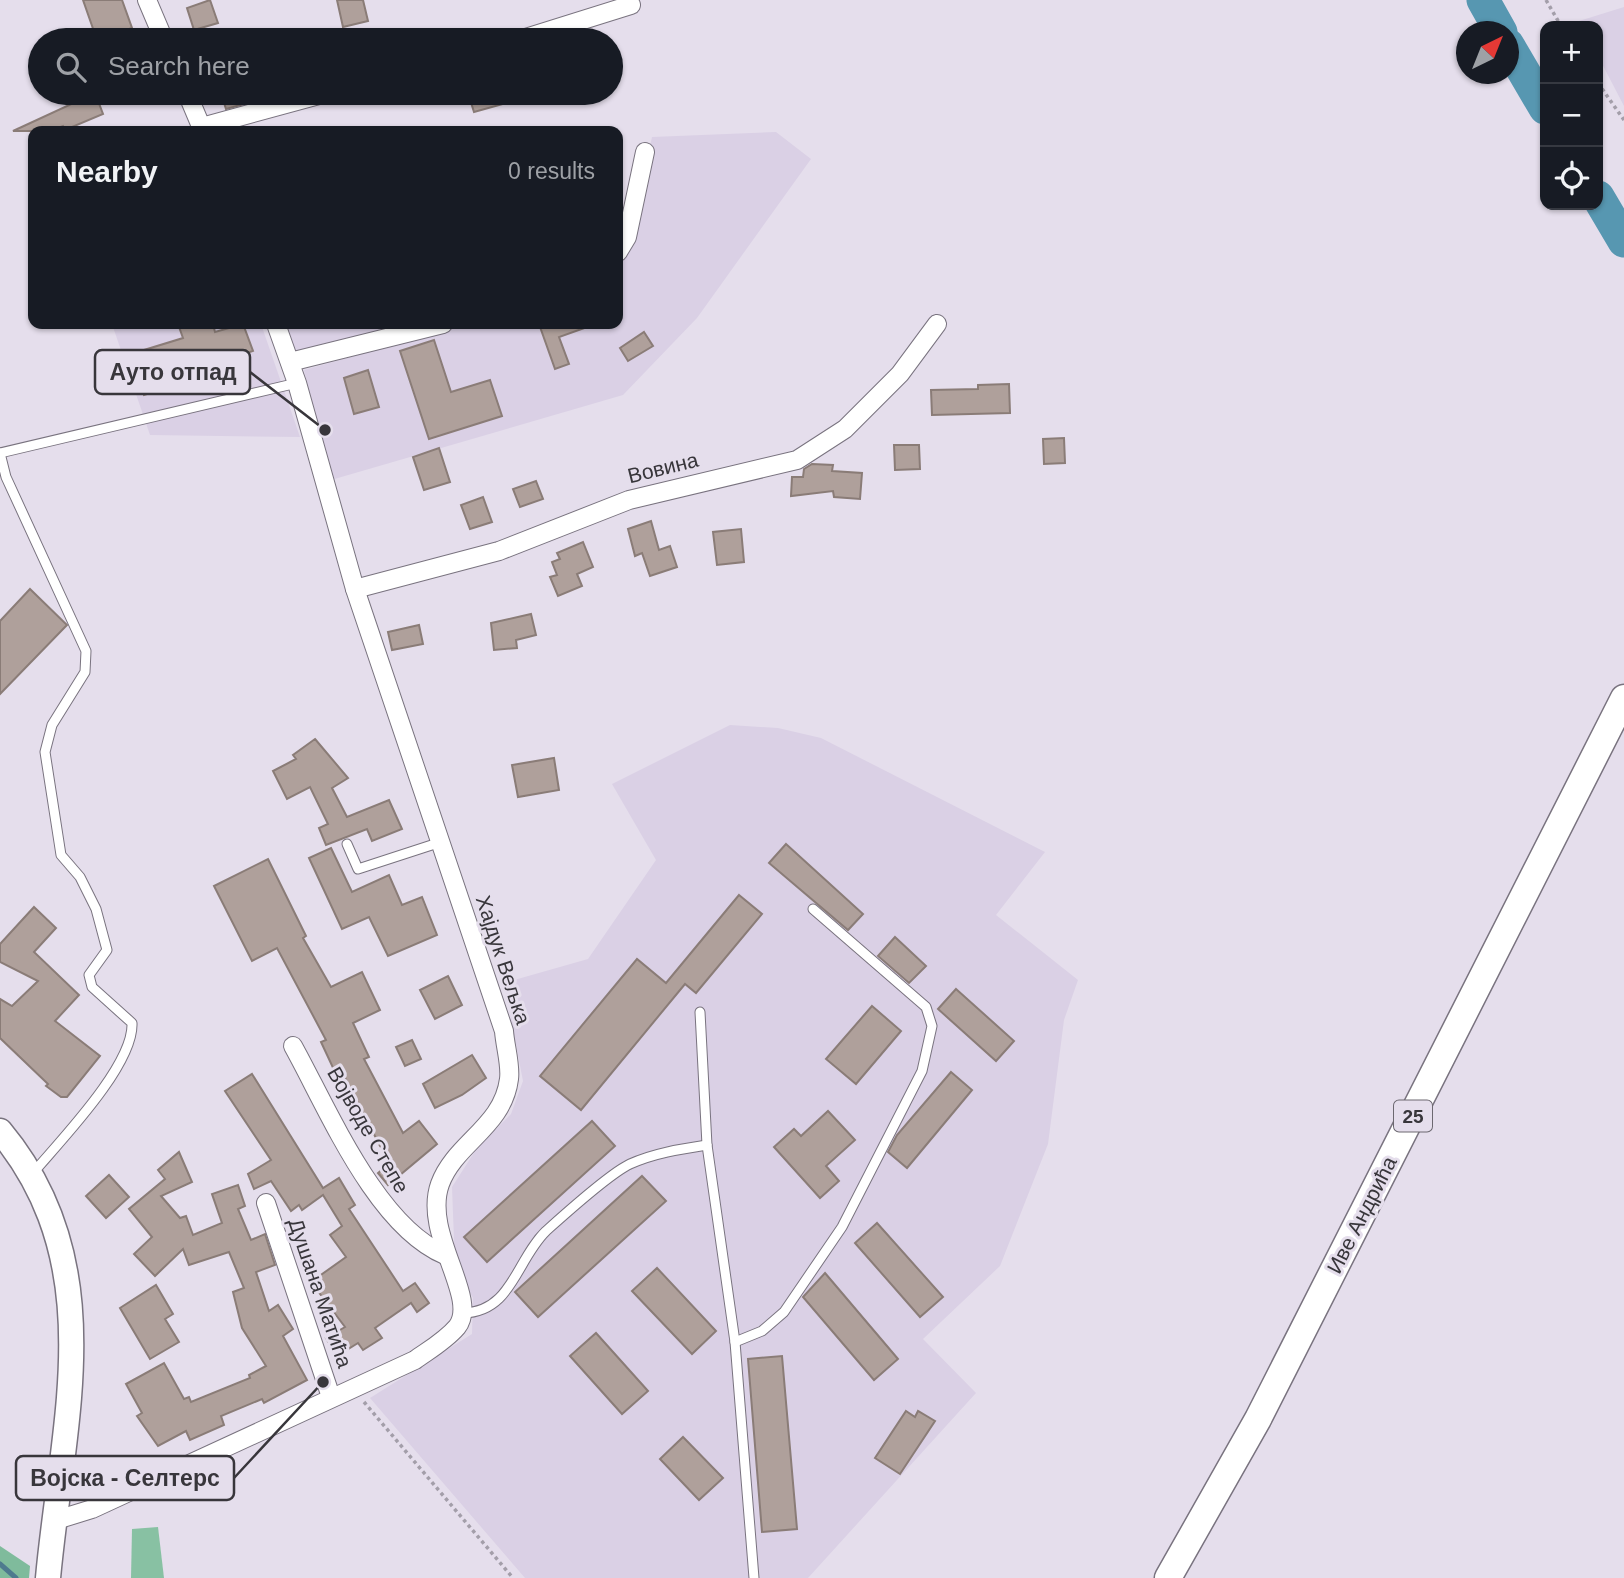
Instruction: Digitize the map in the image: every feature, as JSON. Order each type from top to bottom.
[{"type":"main road","name":"Иве Андрића","points":[[1168,1578],[1258,1419],[1624,698]]},
{"type":"main road","points":[[0,1131],[30,1176],[60,1250],[72,1318],[72,1377],[48,1577]]},
{"type":"street","points":[[147,0],[159,28]]},
{"type":"street","points":[[557,28],[631,5]]},
{"type":"street","points":[[192,105],[201,126]]},
{"type":"street","points":[[212,126],[285,105]]},
{"type":"street","points":[[623,244],[627,237],[645,152]]},
{"type":"street","name":"Вовина","points":[[355,589],[499,551],[578,518],[640,497],[797,460],[845,429],[900,374],[937,324]]},
{"type":"street","name":"Хајдук Вељка","points":[[278,329],[298,383],[355,589],[504,1031],[509,1079],[495,1118],[464,1148],[440,1184],[436,1218],[444,1255],[463,1293],[463,1312]]},
{"type":"street","points":[[290,362],[423,329]]},
{"type":"street","name":"Војводе Степе","points":[[293,1046],[380,1199],[414,1237],[444,1255]]},
{"type":"street","name":"Душана Матића","points":[[266,1203],[331,1397]]},
{"type":"street","points":[[53,1521],[103,1504],[415,1360],[458,1325],[463,1312]]},
{"type":"lane","points":[[30,1176],[97,1099],[133,1037],[132,1023],[92,987],[89,975],[107,950],[96,909],[80,877],[61,855],[45,752],[52,725],[85,672],[86,652],[6,477],[0,453],[298,383]]},
{"type":"lane","points":[[347,844],[358,869],[440,842]]},
{"type":"lane","points":[[735,1342],[774,1323],[818,1265],[842,1227],[911,1093],[931,1042],[932,1021],[926,1007],[813,909]]},
{"type":"lane","points":[[700,1012],[708,1145],[735,1342],[754,1578]]},
{"type":"lane","points":[[463,1312],[483,1310],[500,1300],[545,1232],[627,1166],[659,1154],[708,1145]]},
{"type":"path","points":[[1546,0],[1558,21]]},
{"type":"path","points":[[1599,84],[1624,120]]},
{"type":"path","points":[[352,1387],[513,1578]]},
{"type":"shaded area","points":[[1624,7],[1624,106],[1603,66],[1603,21],[1579,21]]},
{"type":"shaded area","points":[[776,132],[811,159],[697,318],[623,395],[331,480],[304,370],[452,329],[623,329],[623,252],[632,233],[652,137]]},
{"type":"shaded area","points":[[114,329],[263,329],[300,437],[150,435]]},
{"type":"shaded area","points":[[285,329],[397,329],[398,333],[294,355]]},
{"type":"shaded area","points":[[730,725],[778,728],[821,738],[1045,852],[996,915],[1078,980],[1064,1020],[1048,1144],[1000,1266],[923,1339],[976,1393],[808,1578],[525,1578],[370,1398],[472,1334],[473,1298],[455,1266],[452,1187],[477,1148],[511,1114],[523,1081],[504,983],[588,959],[656,860],[612,784]]},
{"type":"green space","points":[[158,1527],[164,1578],[131,1578],[132,1529]]},
{"type":"green space","points":[[0,1546],[30,1566],[29,1578],[0,1578]]},
{"type":"building","points":[[83,0],[122,0],[132,28],[93,28]]},
{"type":"building","points":[[210,0],[218,23],[193,28],[187,8]]},
{"type":"building","points":[[337,0],[363,0],[368,21],[343,27]]},
{"type":"building","points":[[69,105],[100,105],[103,114],[74,126],[28,126],[28,131],[13,131]]},
{"type":"building","points":[[225,105],[240,105],[226,109]]},
{"type":"building","points":[[472,105],[499,105],[474,112]]},
{"type":"building","points":[[180,329],[214,329],[215,332],[245,329],[253,351],[238,356],[240,363],[217,371],[212,355],[180,366],[185,382],[144,395],[131,354],[183,338]]},
{"type":"building","points":[[541,329],[582,329],[559,337],[569,364],[555,369]]},
{"type":"building","points":[[644,332],[653,346],[628,361],[620,348]]},
{"type":"building","points":[[434,340],[451,392],[490,380],[502,416],[429,439],[400,351]]},
{"type":"building","points":[[368,370],[379,407],[354,414],[344,378]]},
{"type":"building","points":[[1009,384],[1010,413],[932,415],[931,390],[978,389],[978,385]]},
{"type":"building","points":[[1064,438],[1065,463],[1044,464],[1043,439]]},
{"type":"building","points":[[894,445],[919,445],[920,469],[895,470]]},
{"type":"building","points":[[439,448],[450,482],[424,490],[413,457]]},
{"type":"building","points":[[812,464],[833,465],[832,471],[862,473],[860,499],[834,497],[833,491],[791,496],[792,477],[803,477],[804,469]]},
{"type":"building","points":[[536,481],[543,499],[520,507],[513,489]]},
{"type":"building","points":[[483,497],[492,522],[470,529],[461,505]]},
{"type":"building","points":[[651,521],[659,550],[670,546],[677,567],[650,576],[642,553],[635,556],[628,529]]},
{"type":"building","points":[[741,529],[744,562],[717,565],[713,532]]},
{"type":"building","points":[[583,542],[593,567],[577,574],[582,586],[558,596],[550,577],[557,575],[552,562],[560,559],[557,553]]},
{"type":"building","points":[[30,589],[67,625],[0,694],[0,621]]},
{"type":"building","points":[[531,614],[536,635],[516,640],[517,648],[494,650],[491,623]]},
{"type":"building","points":[[419,625],[423,644],[392,650],[388,632]]},
{"type":"building","points":[[315,739],[348,778],[332,788],[347,817],[389,800],[402,829],[372,841],[367,829],[326,845],[319,828],[328,824],[310,787],[287,799],[273,771],[296,759],[293,755]]},
{"type":"building","points":[[554,758],[559,790],[518,797],[512,765]]},
{"type":"building","points":[[786,844],[863,914],[848,930],[769,863]]},
{"type":"building","points":[[331,848],[352,892],[389,875],[402,905],[422,897],[437,935],[388,956],[369,917],[342,929],[309,858]]},
{"type":"building","points":[[268,859],[306,936],[303,938],[331,987],[362,972],[380,1010],[353,1023],[369,1057],[364,1059],[403,1133],[419,1121],[437,1144],[388,1185],[378,1173],[392,1161],[380,1146],[341,1070],[335,1072],[321,1042],[326,1040],[277,948],[252,961],[214,886]]},
{"type":"building","points":[[739,895],[762,914],[696,993],[685,984],[581,1110],[540,1076],[637,959],[666,983]]},
{"type":"building","points":[[34,907],[56,928],[34,952],[79,995],[55,1021],[100,1056],[67,1097],[61,1097],[46,1086],[48,1084],[0,1038],[0,999],[12,1006],[38,981],[0,962],[0,944]]},
{"type":"building","points":[[895,937],[926,966],[909,983],[878,956]]},
{"type":"building","points":[[448,976],[462,1005],[435,1019],[420,990]]},
{"type":"building","points":[[956,989],[1014,1041],[996,1061],[938,1009]]},
{"type":"building","points":[[872,1006],[901,1031],[856,1084],[826,1059]]},
{"type":"building","points":[[412,1040],[421,1059],[405,1066],[396,1047]]},
{"type":"building","points":[[472,1055],[486,1078],[462,1095],[435,1108],[423,1084]]},
{"type":"building","points":[[951,1072],[972,1090],[907,1168],[888,1152],[897,1135]]},
{"type":"building","points":[[252,1074],[323,1188],[339,1178],[355,1205],[349,1209],[403,1291],[415,1283],[429,1303],[417,1312],[411,1303],[375,1328],[382,1338],[363,1350],[358,1343],[337,1356],[326,1338],[345,1327],[311,1282],[346,1257],[330,1235],[342,1226],[323,1195],[302,1210],[299,1205],[291,1211],[271,1181],[254,1189],[248,1174],[271,1160],[225,1091]]},
{"type":"building","points":[[828,1111],[855,1140],[826,1166],[839,1181],[820,1198],[774,1147],[794,1129],[801,1136]]},
{"type":"building","points":[[592,1121],[615,1146],[487,1262],[464,1237]]},
{"type":"building","points":[[179,1152],[192,1182],[161,1196],[180,1218],[186,1216],[193,1235],[222,1223],[212,1194],[238,1185],[245,1206],[238,1209],[251,1240],[265,1234],[275,1265],[256,1272],[269,1311],[278,1305],[293,1329],[283,1336],[307,1380],[264,1403],[262,1399],[221,1416],[224,1425],[190,1440],[186,1431],[158,1446],[137,1416],[142,1413],[126,1384],[164,1363],[184,1399],[189,1397],[191,1402],[250,1378],[249,1375],[266,1366],[242,1328],[233,1292],[244,1288],[229,1252],[189,1265],[183,1249],[155,1276],[134,1254],[152,1237],[129,1209],[165,1179],[158,1170]]},
{"type":"building","points":[[109,1175],[129,1197],[106,1218],[86,1196]]},
{"type":"building","points":[[642,1176],[666,1201],[538,1317],[515,1292]]},
{"type":"building","points":[[877,1223],[943,1297],[920,1317],[855,1243]]},
{"type":"building","points":[[657,1268],[716,1331],[692,1354],[632,1291]]},
{"type":"building","points":[[825,1273],[898,1359],[874,1380],[803,1297]]},
{"type":"building","points":[[156,1285],[173,1314],[165,1319],[179,1342],[150,1359],[120,1308]]},
{"type":"building","points":[[596,1333],[648,1391],[622,1414],[570,1356]]},
{"type":"building","points":[[782,1356],[797,1529],[762,1532],[748,1359]]},
{"type":"building","points":[[906,1411],[915,1417],[918,1411],[935,1421],[900,1474],[875,1458]]},
{"type":"building","points":[[683,1437],[723,1478],[699,1500],[660,1459]]},
{"type":"waterway","points":[[1483,0],[1495,21]]},
{"type":"waterway","points":[[1519,64],[1540,99]]},
{"type":"waterway","points":[[1603,205],[1624,241]]},
{"type":"waterway","points":[[0,1564],[16,1578]]},
{"type":"place","name":"Ауто отпад","points":[[325,430]]},
{"type":"place","name":"Војска - Селтерс","points":[[323,1382]]}]
